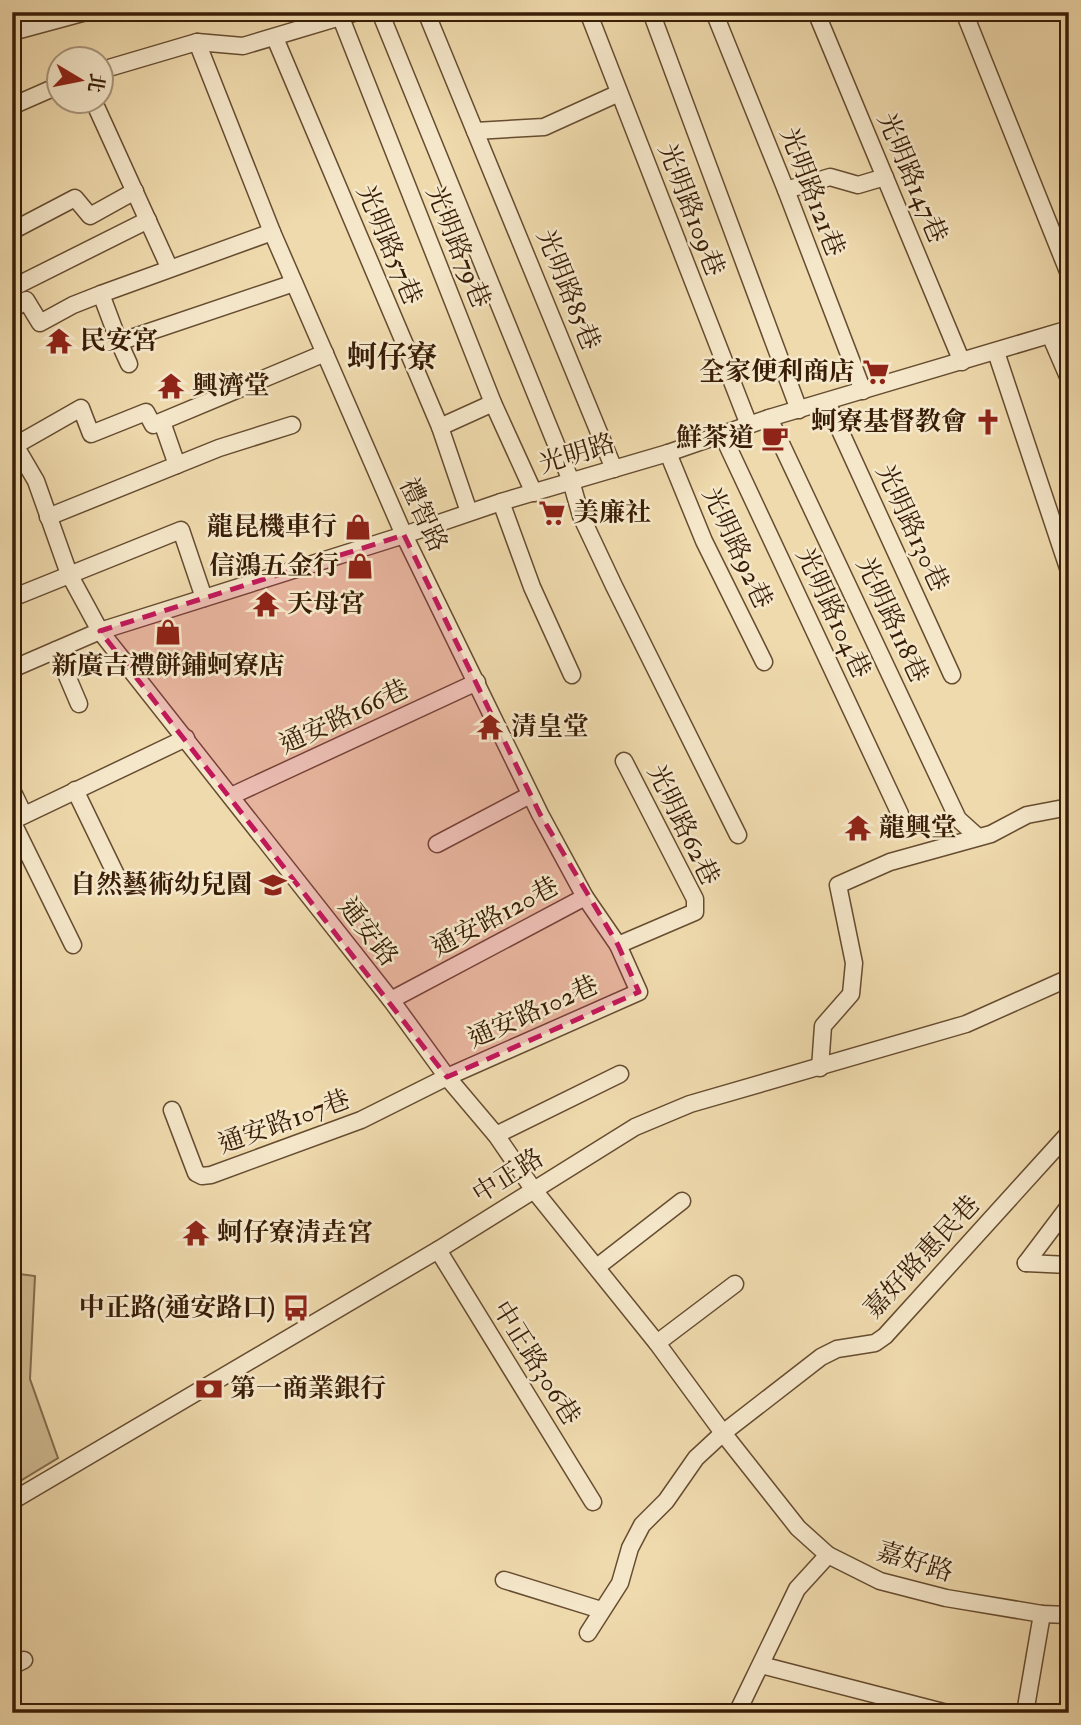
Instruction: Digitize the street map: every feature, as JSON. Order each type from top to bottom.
[{"type":"street","points":[[12,32],[86,12]]},
{"type":"street","name":"光明路79巷","points":[[380,12],[571,481],[580,516],[738,835]]},
{"type":"street","name":"光明路85巷","points":[[426,12],[614,469]]},
{"type":"street","name":"光明路109巷","points":[[588,12],[749,425]]},
{"type":"street","points":[[651,12],[799,410]]},
{"type":"street","name":"光明路121巷","points":[[714,12],[863,391]]},
{"type":"street","name":"光明路147巷","points":[[816,12],[962,362]]},
{"type":"street","points":[[964,12],[1069,274]]},
{"type":"street","points":[[116,66],[197,42],[243,46],[349,15]]},
{"type":"street","name":"光明路79巷","points":[[349,15],[493,403],[534,493]]},
{"type":"street","name":"光明路57巷","points":[[275,38],[440,427],[469,512]]},
{"type":"street","name":"禮智路","points":[[197,42],[272,232],[404,535],[530,795],[585,897],[618,944],[639,992]]},
{"type":"street","points":[[12,106],[46,91]]},
{"type":"street","points":[[475,131],[544,127],[619,93]]},
{"type":"street","points":[[100,116],[169,267]]},
{"type":"street","points":[[786,191],[830,177],[858,185],[885,177]]},
{"type":"street","points":[[12,231],[75,198],[90,216],[135,191]]},
{"type":"street","points":[[12,288],[148,220]]},
{"type":"street","points":[[12,310],[26,300],[40,323],[73,305],[169,267],[272,232]]},
{"type":"street","points":[[119,342],[294,282]]},
{"type":"street","points":[[101,294],[129,364]]},
{"type":"street","name":"光明路","points":[[12,669],[100,631],[500,502],[668,453],[769,418],[1069,329]]},
{"type":"street","points":[[1050,335],[1069,379]]},
{"type":"street","points":[[996,352],[1069,571]]},
{"type":"street","points":[[14,443],[81,408],[91,435],[146,412],[153,425],[325,353]]},
{"type":"street","name":"光明路130巷","points":[[827,402],[953,675]]},
{"type":"street","points":[[440,427],[493,403]]},
{"type":"street","name":"光明路118巷","points":[[769,418],[958,819],[978,837]]},
{"type":"street","points":[[162,422],[177,466]]},
{"type":"street","points":[[48,517],[219,448],[292,425]]},
{"type":"street","name":"光明路104巷","points":[[722,434],[900,814]]},
{"type":"street","name":"通安路","points":[[14,443],[36,481],[69,574],[100,631],[391,1000],[447,1077],[495,1135],[533,1189],[597,1266],[723,1433]]},
{"type":"street","name":"光明路92巷","points":[[668,453],[704,541],[764,662]]},
{"type":"street","points":[[500,502],[532,587],[572,675]]},
{"type":"street","points":[[12,598],[181,530],[204,598]]},
{"type":"street","points":[[56,650],[79,704]]},
{"type":"street","name":"通安路166巷","points":[[231,796],[477,682]]},
{"type":"street","points":[[16,819],[186,738]]},
{"type":"street","name":"光明路62巷","points":[[618,944],[695,912],[695,899],[624,761]]},
{"type":"street","points":[[12,790],[16,819],[74,945]]},
{"type":"street","points":[[75,790],[121,885]]},
{"type":"street","points":[[436,844],[530,795]]},
{"type":"street","points":[[820,1068],[823,1026],[851,994],[854,963],[838,885],[890,862],[991,834],[1027,814],[1069,807]]},
{"type":"street","name":"通安路120巷","points":[[391,1000],[585,897]]},
{"type":"street","name":"中正路","points":[[12,1501],[438,1250],[635,1127],[690,1104],[966,1024],[1069,978]]},
{"type":"street","name":"通安路102巷","points":[[447,1077],[639,992]]},
{"type":"street","points":[[495,1135],[620,1074]]},
{"type":"street","name":"通安路107巷","points":[[172,1110],[196,1172],[202,1176],[211,1175],[361,1121],[447,1077]]},
{"type":"street","name":"嘉好路惠民巷","points":[[588,1633],[620,1583],[630,1548],[642,1525],[666,1501],[696,1458],[723,1433],[821,1357],[837,1349],[875,1343],[885,1336],[1069,1133]]},
{"type":"street","points":[[597,1266],[682,1201]]},
{"type":"street","points":[[1069,1206],[1026,1263],[1069,1265]]},
{"type":"street","name":"中正路306巷","points":[[438,1250],[593,1502]]},
{"type":"street","points":[[656,1343],[735,1284]]},
{"type":"street","name":"嘉好路","points":[[723,1433],[798,1528],[828,1555],[880,1581],[946,1598],[1042,1614],[1069,1615]]},
{"type":"street","points":[[737,1713],[797,1588],[828,1555]]},
{"type":"street","points":[[504,1580],[601,1610]]},
{"type":"street","points":[[1025,1713],[1042,1614]]},
{"type":"street","points":[[761,1665],[947,1713]]},
{"type":"highlighted area","points":[[404,535],[540,814],[618,945],[639,992],[447,1077],[100,631]]},
{"type":"shaded area","points":[[12,1273],[35,1276],[30,1379],[58,1458],[12,1486]]},
{"type":"place","name":"民安宮","points":[[59,341]]},
{"type":"place","name":"全家便利商店","points":[[876,372]]},
{"type":"place","name":"興濟堂","points":[[171,386]]},
{"type":"place","name":"蚵寮基督教會","points":[[988,422]]},
{"type":"place","name":"鮮茶道","points":[[775,438]]},
{"type":"place","name":"美廉社","points":[[552,513]]},
{"type":"place","name":"龍昆機車行","points":[[358,527]]},
{"type":"place","name":"信鴻五金行","points":[[360,566]]},
{"type":"place","name":"天母宮","points":[[266,604]]},
{"type":"place","name":"新廣吉禮餅鋪蚵寮店","points":[[168,632]]},
{"type":"place","name":"清皇堂","points":[[490,727]]},
{"type":"place","name":"龍興堂","points":[[858,828]]},
{"type":"place","name":"自然藝術幼兒園","points":[[273,885]]},
{"type":"place","name":"蚵仔寮清垚宮","points":[[196,1233]]},
{"type":"place","name":"中正路(通安路口)","points":[[296,1308]]},
{"type":"place","name":"第一商業銀行","points":[[209,1389]]},
{"type":"district","name":"蚵仔寮","points":[[392,357]]}]
